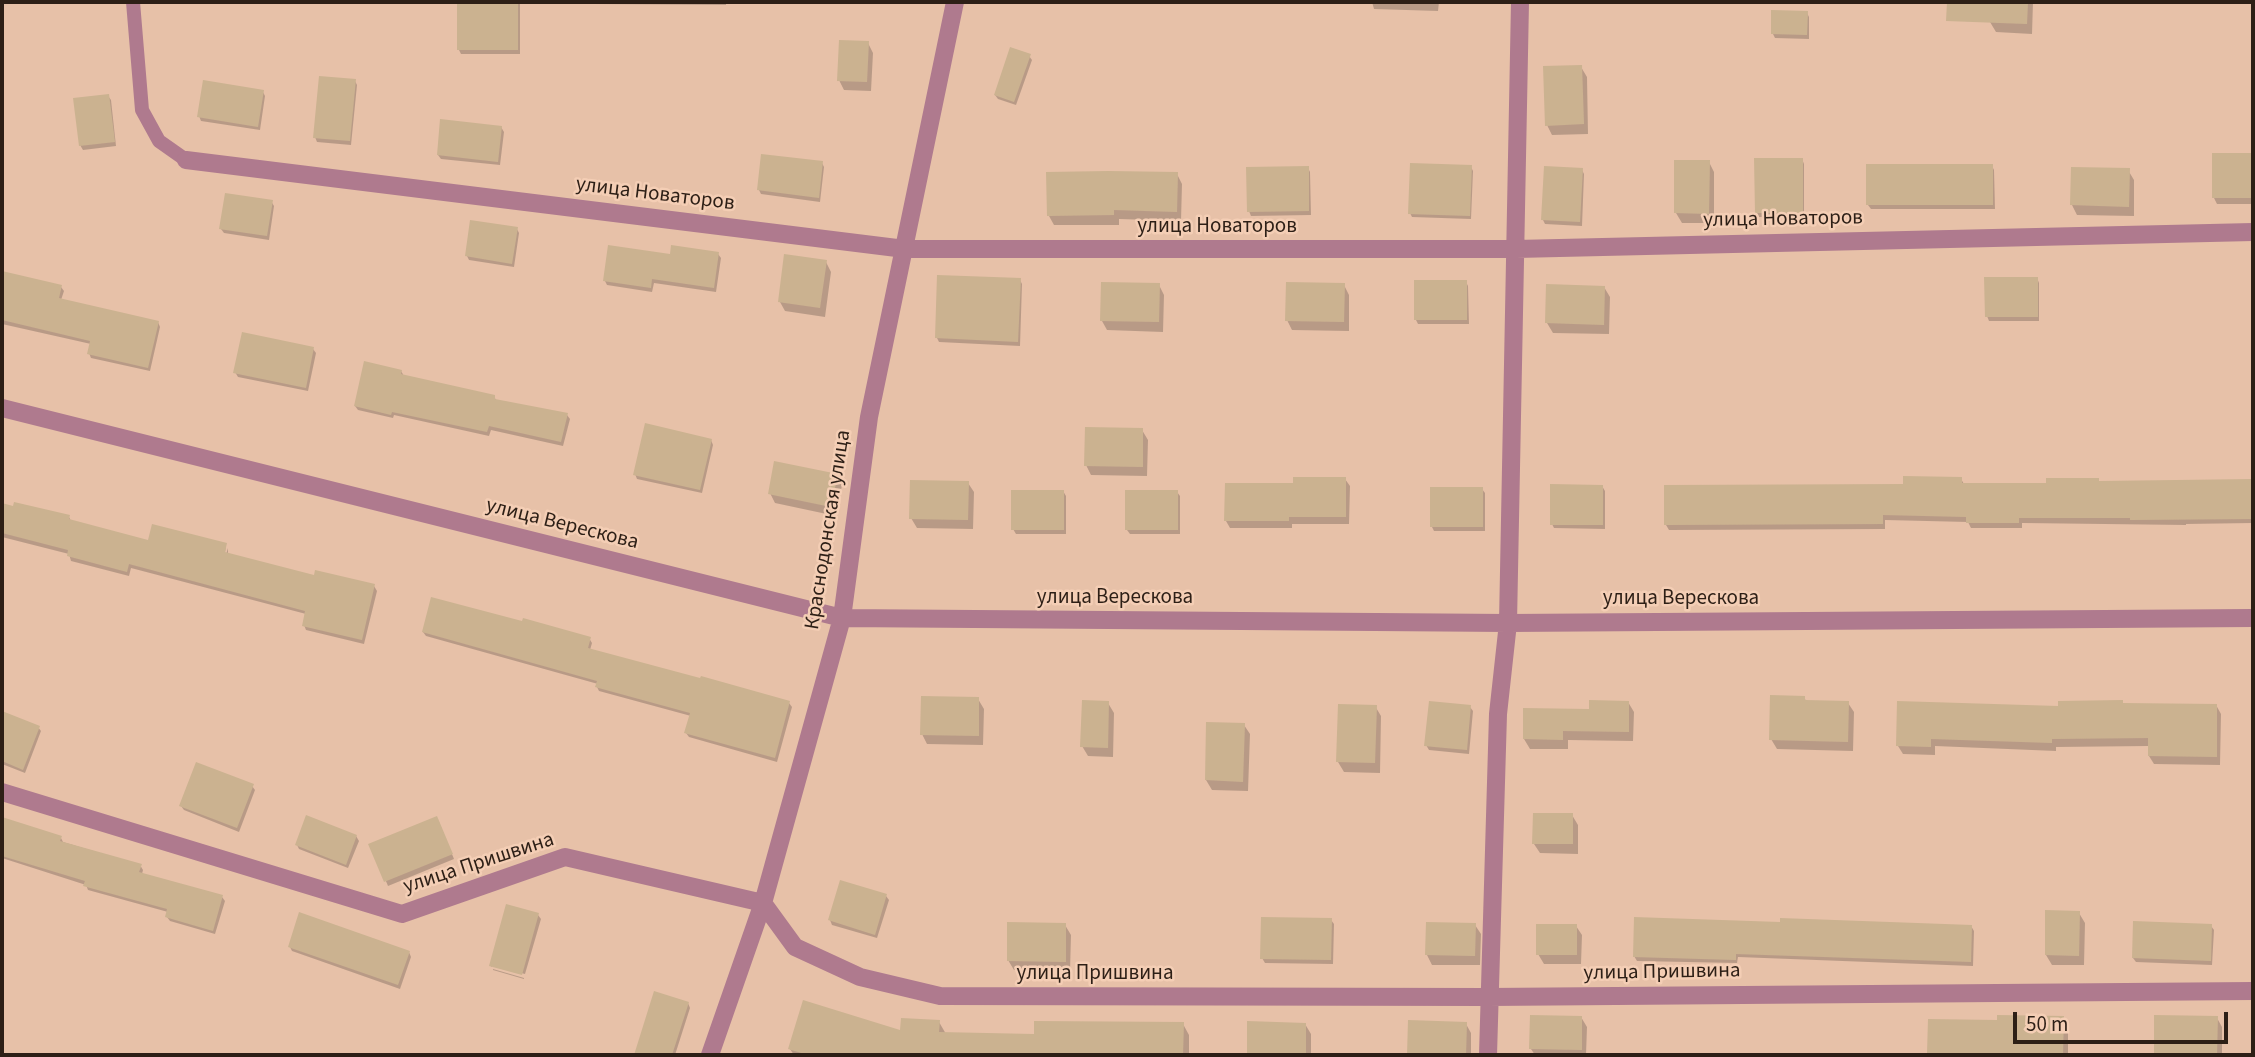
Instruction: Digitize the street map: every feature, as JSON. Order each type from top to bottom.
[{"type":"street","name":"Краснодонская улица","points":[[710,1055],[763,903],[842,618],[869,417],[955,2]]},
{"type":"street","points":[[1488,1055],[1498,714],[1508,623],[1520,2]]},
{"type":"street","name":"улица Новаторов","points":[[186,160],[905,250],[1516,249],[2253,232]]},
{"type":"street","name":"улица Верескова","points":[[2,408],[842,618],[1508,623],[2253,618]]},
{"type":"street","name":"улица Пришвина","points":[[2,792],[402,914],[565,857],[763,903],[795,947],[860,977],[940,996],[1488,998],[2253,991]]},
{"type":"lane","points":[[133,2],[142,110],[159,141],[186,160]]},
{"type":"building","points":[[457,2],[518,2],[518,50],[457,50]]},
{"type":"building","points":[[1947,2],[2028,2],[2027,24],[1946,21]]},
{"type":"building","points":[[1771,10],[1808,11],[1807,35],[1771,34]]},
{"type":"building","points":[[839,40],[869,41],[867,82],[837,81]]},
{"type":"building","points":[[1010,47],[1031,54],[1014,102],[994,95]]},
{"type":"building","points":[[1582,65],[1584,124],[1545,126],[1543,66]]},
{"type":"building","points":[[319,76],[356,79],[350,141],[313,138]]},
{"type":"building","points":[[203,80],[264,90],[258,127],[197,117]]},
{"type":"building","points":[[109,94],[115,142],[79,146],[73,98]]},
{"type":"building","points":[[440,119],[502,126],[498,162],[437,155]]},
{"type":"building","points":[[2212,153],[2253,153],[2253,198],[2212,198]]},
{"type":"building","points":[[761,154],[823,161],[819,198],[757,190]]},
{"type":"building","points":[[1754,158],[1803,158],[1803,213],[1755,213]]},
{"type":"building","points":[[1674,160],[1710,160],[1709,214],[1674,213]]},
{"type":"building","points":[[1410,163],[1472,165],[1470,216],[1408,214]]},
{"type":"building","points":[[1866,164],[1993,164],[1993,205],[1866,205]]},
{"type":"building","points":[[1309,166],[1309,211],[1247,212],[1246,167]]},
{"type":"building","points":[[1544,166],[1583,168],[1580,222],[1541,220]]},
{"type":"building","points":[[2071,167],[2130,168],[2129,207],[2070,205]]},
{"type":"building","points":[[1046,172],[1178,172],[1177,212],[1114,210],[1114,215],[1047,216]]},
{"type":"building","points":[[225,193],[273,200],[267,236],[219,229]]},
{"type":"building","points":[[470,220],[518,227],[512,264],[465,256]]},
{"type":"building","points":[[608,245],[670,254],[671,245],[719,252],[714,288],[652,279],[651,288],[603,281]]},
{"type":"building","points":[[784,254],[827,260],[820,308],[778,302]]},
{"type":"building","points":[[2,271],[62,285],[59,298],[159,321],[148,368],[87,354],[90,341],[2,320]]},
{"type":"building","points":[[937,275],[1021,278],[1018,342],[935,338]]},
{"type":"building","points":[[1984,277],[2038,277],[2038,317],[1985,317]]},
{"type":"building","points":[[1414,280],[1467,280],[1467,320],[1414,320]]},
{"type":"building","points":[[1101,282],[1160,283],[1159,322],[1100,321]]},
{"type":"building","points":[[1286,282],[1345,283],[1344,322],[1285,321]]},
{"type":"building","points":[[1546,284],[1605,286],[1604,325],[1545,323]]},
{"type":"building","points":[[242,332],[314,347],[306,388],[233,373]]},
{"type":"building","points":[[364,361],[402,370],[401,374],[495,395],[495,399],[568,413],[561,442],[489,426],[487,432],[354,406]]},
{"type":"building","points":[[645,423],[712,439],[700,490],[633,475]]},
{"type":"building","points":[[1085,427],[1143,428],[1143,467],[1084,466]]},
{"type":"building","points":[[774,461],[838,474],[831,507],[768,494]]},
{"type":"building","points":[[1903,476],[1962,477],[1962,483],[2046,483],[2046,478],[2099,478],[2099,481],[2253,479],[2253,519],[2019,518],[2019,523],[1966,523],[1966,517],[1883,515],[1883,524],[1664,525],[1664,485],[1903,484]]},
{"type":"building","points":[[1293,477],[1346,477],[1346,517],[1289,517],[1289,521],[1224,521],[1225,483],[1293,483]]},
{"type":"building","points":[[910,480],[969,481],[968,520],[909,519]]},
{"type":"building","points":[[1550,484],[1603,485],[1603,525],[1550,525]]},
{"type":"building","points":[[1430,487],[1483,487],[1483,527],[1430,527]]},
{"type":"building","points":[[1011,490],[1064,490],[1064,530],[1011,530]]},
{"type":"building","points":[[1125,490],[1178,490],[1178,530],[1125,530]]},
{"type":"building","points":[[14,502],[70,515],[69,519],[148,540],[152,524],[227,543],[225,552],[314,575],[315,570],[375,584],[362,640],[302,626],[305,611],[129,564],[127,572],[67,556],[68,550],[2,533],[2,503],[13,506]]},
{"type":"building","points":[[431,597],[591,637],[588,648],[790,701],[775,758],[684,733],[690,713],[595,687],[597,681],[422,632]]},
{"type":"building","points":[[1770,695],[1805,696],[1805,700],[1849,701],[1848,742],[1769,740]]},
{"type":"building","points":[[921,696],[979,697],[979,736],[920,735]]},
{"type":"building","points":[[1082,700],[1109,701],[1108,748],[1080,747]]},
{"type":"building","points":[[1589,700],[1629,701],[1629,732],[1563,731],[1563,740],[1523,739],[1523,708],[1589,709]]},
{"type":"building","points":[[2123,700],[2123,703],[2217,704],[2217,757],[2148,756],[2148,738],[2052,739],[2052,743],[1931,739],[1931,747],[1896,746],[1897,701],[2058,706],[2058,701]]},
{"type":"building","points":[[1429,701],[1471,705],[1467,750],[1424,746]]},
{"type":"building","points":[[1338,704],[1377,705],[1375,763],[1336,762]]},
{"type":"building","points":[[2,711],[40,726],[23,770],[2,761]]},
{"type":"building","points":[[1206,722],[1245,723],[1243,782],[1205,780]]},
{"type":"building","points":[[196,762],[254,784],[237,828],[179,806]]},
{"type":"building","points":[[1533,813],[1573,813],[1573,844],[1532,844]]},
{"type":"building","points":[[306,815],[357,835],[346,865],[295,845]]},
{"type":"building","points":[[437,816],[453,854],[384,882],[368,844]]},
{"type":"building","points":[[2,817],[62,836],[60,841],[142,864],[139,872],[223,895],[213,931],[165,917],[167,909],[83,886],[85,881],[2,856]]},
{"type":"building","points":[[840,880],[887,894],[875,935],[828,920]]},
{"type":"building","points":[[506,904],[539,913],[522,975],[489,966]]},
{"type":"building","points":[[2045,910],[2080,911],[2079,956],[2045,955]]},
{"type":"building","points":[[299,912],[410,951],[398,985],[288,947]]},
{"type":"building","points":[[1261,917],[1332,918],[1331,960],[1260,959]]},
{"type":"building","points":[[1634,917],[1780,922],[1780,918],[1972,925],[1971,962],[1736,954],[1736,960],[1633,957]]},
{"type":"building","points":[[2133,921],[2212,924],[2211,961],[2132,958]]},
{"type":"building","points":[[1007,922],[1066,923],[1066,962],[1007,961]]},
{"type":"building","points":[[1426,922],[1476,923],[1475,956],[1425,955]]},
{"type":"building","points":[[1536,924],[1577,924],[1577,955],[1536,955]]},
{"type":"building","points":[[654,991],[689,1002],[672,1055],[634,1055]]},
{"type":"building","points":[[803,1000],[900,1030],[901,1018],[940,1020],[939,1032],[1034,1034],[1034,1021],[1184,1022],[1183,1055],[808,1055],[788,1049]]},
{"type":"building","points":[[1530,1015],[1582,1016],[1582,1050],[1529,1049]]},
{"type":"building","points":[[1997,1015],[2064,1016],[2063,1055],[1927,1053],[1928,1019],[1997,1020]]},
{"type":"building","points":[[2154,1015],[2218,1016],[2217,1055],[2154,1055]]},
{"type":"building","points":[[1408,1020],[1467,1022],[1466,1055],[1407,1055]]},
{"type":"building","points":[[1247,1021],[1306,1023],[1306,1055],[1247,1055]]}]
